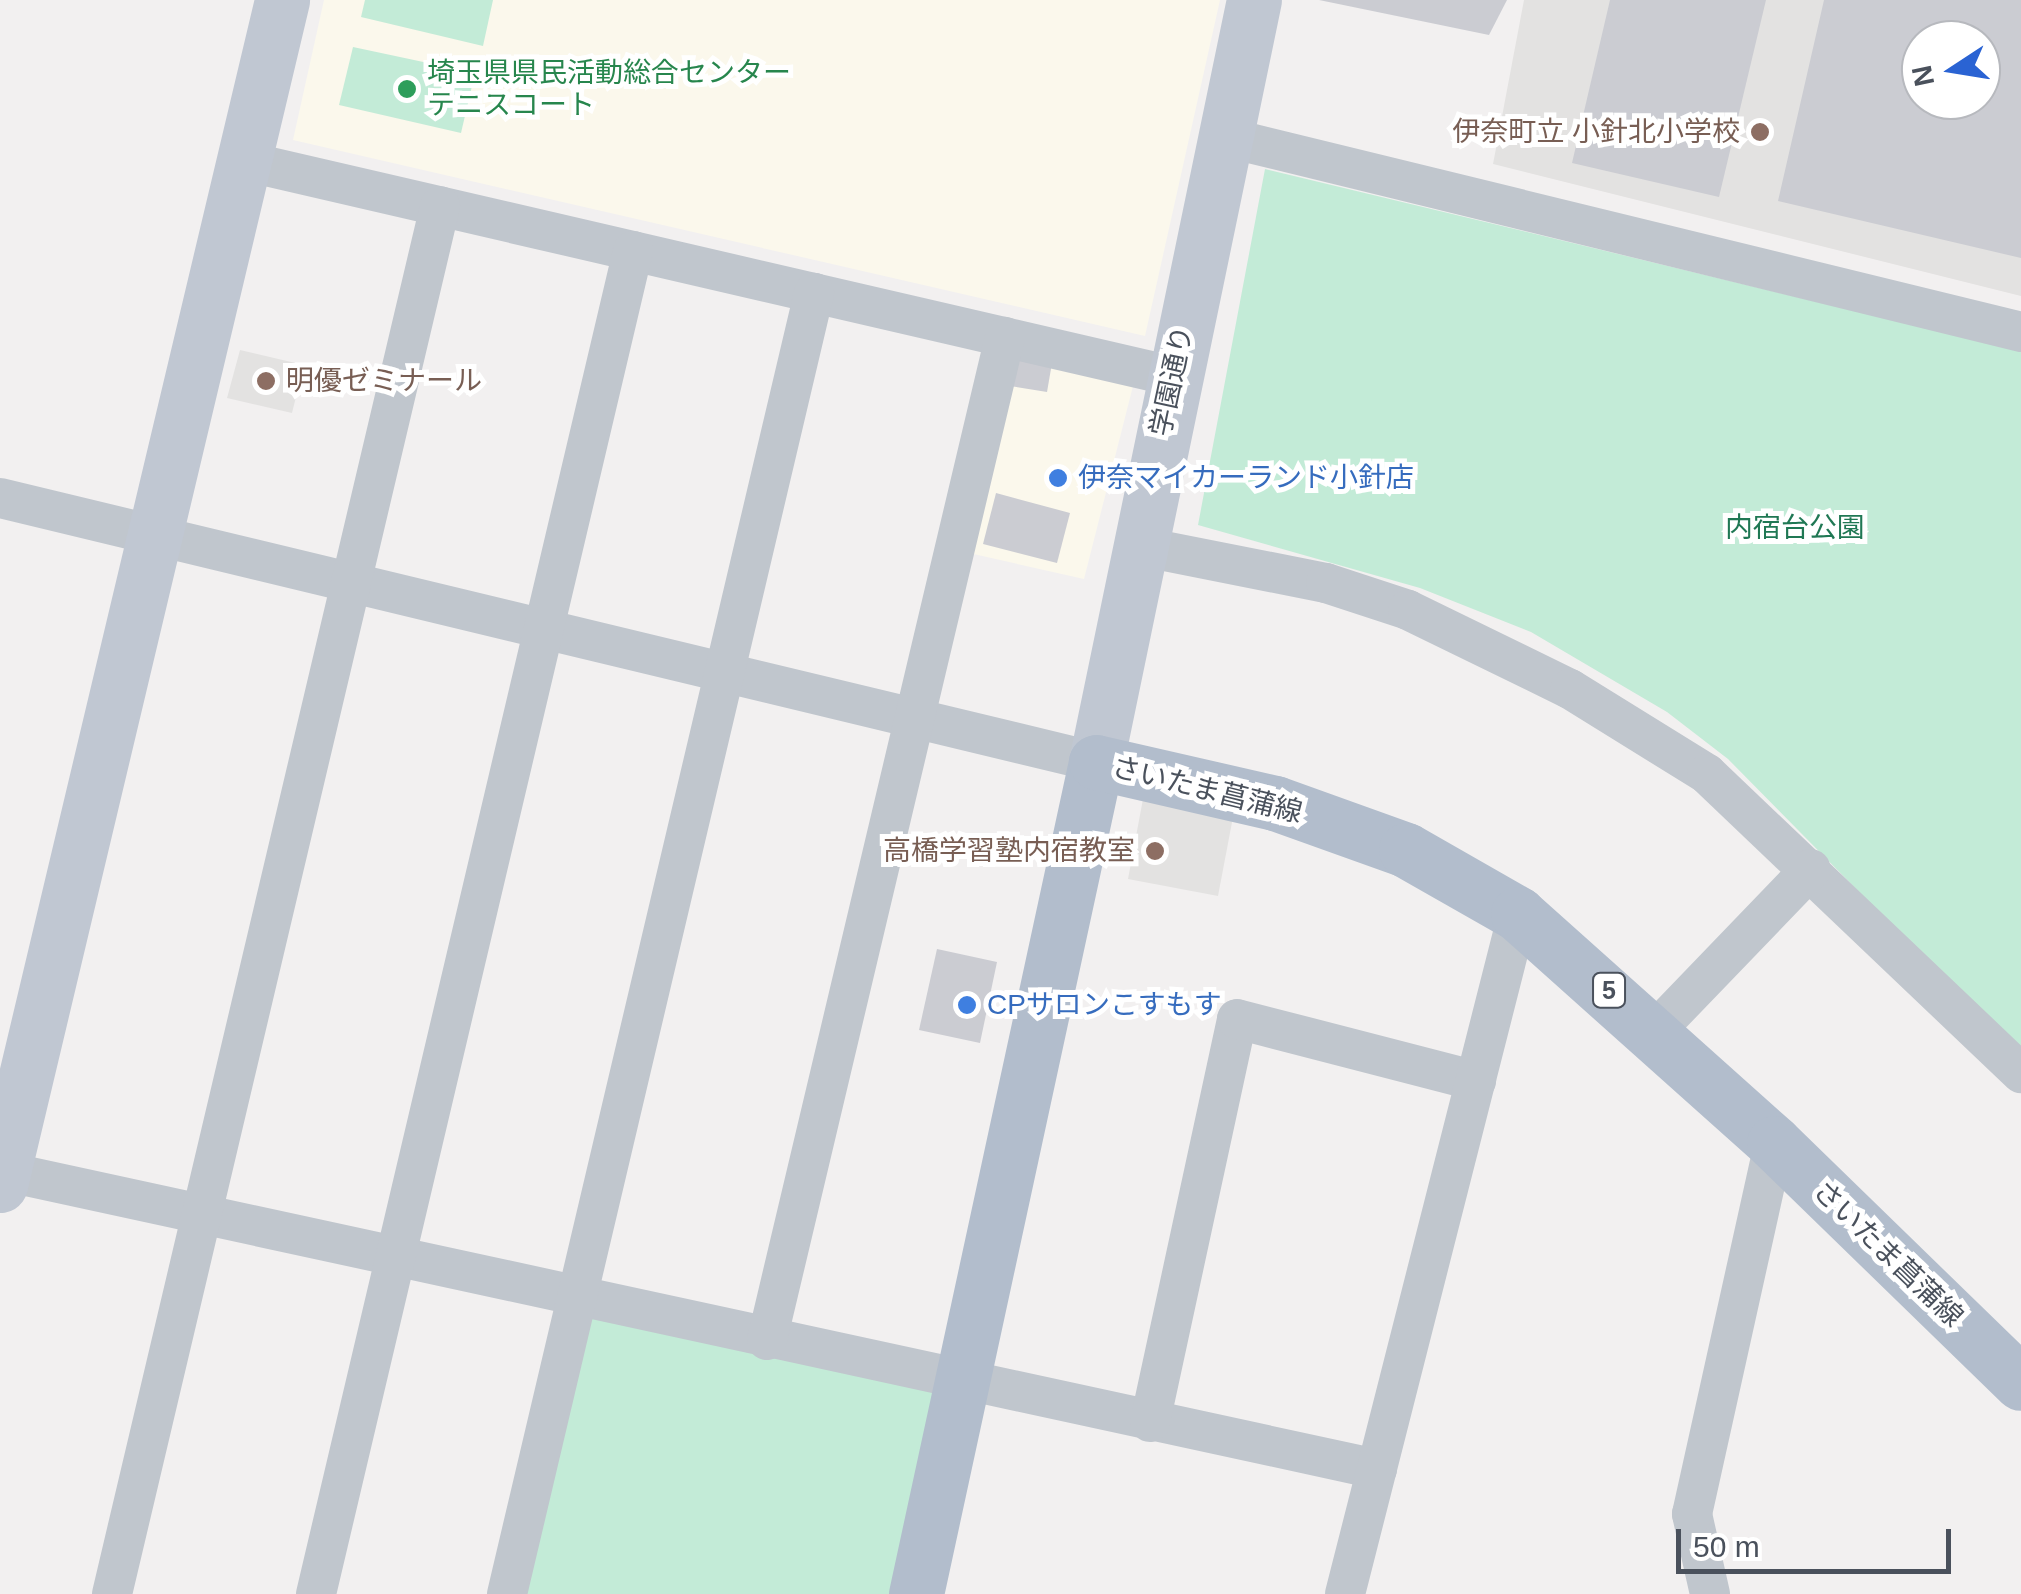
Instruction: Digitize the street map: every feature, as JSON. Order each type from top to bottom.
[{"type":"main road","name":"さいたま菖蒲線","points":[[916,1594],[965,1383],[1096,762],[1275,803],[1406,850],[1518,914],[1774,1143],[2021,1383]]},
{"type":"street","points":[[282,0],[240,160],[2,1178],[201,1215],[1377,1469]]},
{"type":"street","name":"学園通り","points":[[1096,762],[1172,376],[1254,0]]},
{"type":"street","points":[[1224,137],[2021,332]]},
{"type":"street","points":[[240,160],[1172,376]]},
{"type":"street","points":[[112,1594],[440,206]]},
{"type":"street","points":[[316,1594],[632,251]]},
{"type":"street","points":[[507,1594],[814,293]]},
{"type":"street","points":[[767,1340],[1005,337]]},
{"type":"street","points":[[0,498],[1096,762]]},
{"type":"street","points":[[1139,546],[1326,584],[1408,610],[1521,662],[1708,774],[2021,1074]]},
{"type":"street","points":[[1654,1032],[1811,869]]},
{"type":"street","points":[[1345,1594],[1518,914]]},
{"type":"street","points":[[1150,1422],[1237,1019],[1476,1081]]},
{"type":"street","points":[[1710,1594],[1692,1514],[1774,1143]]},
{"type":"shaded area","points":[[324,0],[1220,0],[1145,336],[293,140]]},
{"type":"shaded area","name":"伊奈町立 小針北小学校","points":[[1524,0],[2021,0],[2021,296],[1493,164]]},
{"type":"shaded area","points":[[240,350],[304,365],[292,413],[227,398]]},
{"type":"shaded area","points":[[1012,351],[1134,382],[1084,579],[969,553]]},
{"type":"shaded area","points":[[1143,799],[1233,817],[1218,896],[1128,879]]},
{"type":"green space","name":"埼玉県県民活動総合センター テニスコート","points":[[365,0],[493,0],[483,46],[361,17]]},
{"type":"green space","name":"埼玉県県民活動総合センター テニスコート","points":[[353,47],[475,73],[461,133],[339,105]]},
{"type":"green space","name":"内宿台公園","points":[[1265,169],[2021,351],[2021,1056],[1728,759],[1667,712],[1531,632],[1420,588],[1198,525]]},
{"type":"green space","points":[[577,1298],[965,1383],[916,1594],[507,1594]]},
{"type":"building","points":[[1319,0],[1507,0],[1489,35]]},
{"type":"building","points":[[1610,0],[1766,0],[1719,197],[1572,163]]},
{"type":"building","points":[[1824,0],[2021,0],[2021,258],[1778,201]]},
{"type":"building","points":[[1015,356],[1052,363],[1047,392],[1010,386]]},
{"type":"building","points":[[996,493],[1070,513],[1057,563],[983,544]]},
{"type":"building","points":[[937,949],[997,962],[980,1043],[919,1030]]},
{"type":"place","name":"埼玉県県民活動総合センター テニスコート","points":[[407,89]]},
{"type":"place","name":"伊奈町立 小針北小学校","points":[[1760,132]]},
{"type":"place","name":"明優ゼミナール","points":[[266,381]]},
{"type":"place","name":"伊奈マイカーランド小針店","points":[[1058,478]]},
{"type":"place","name":"高橋学習塾内宿教室","points":[[1155,851]]},
{"type":"place","name":"CPサロンこすもす","points":[[967,1005]]}]
